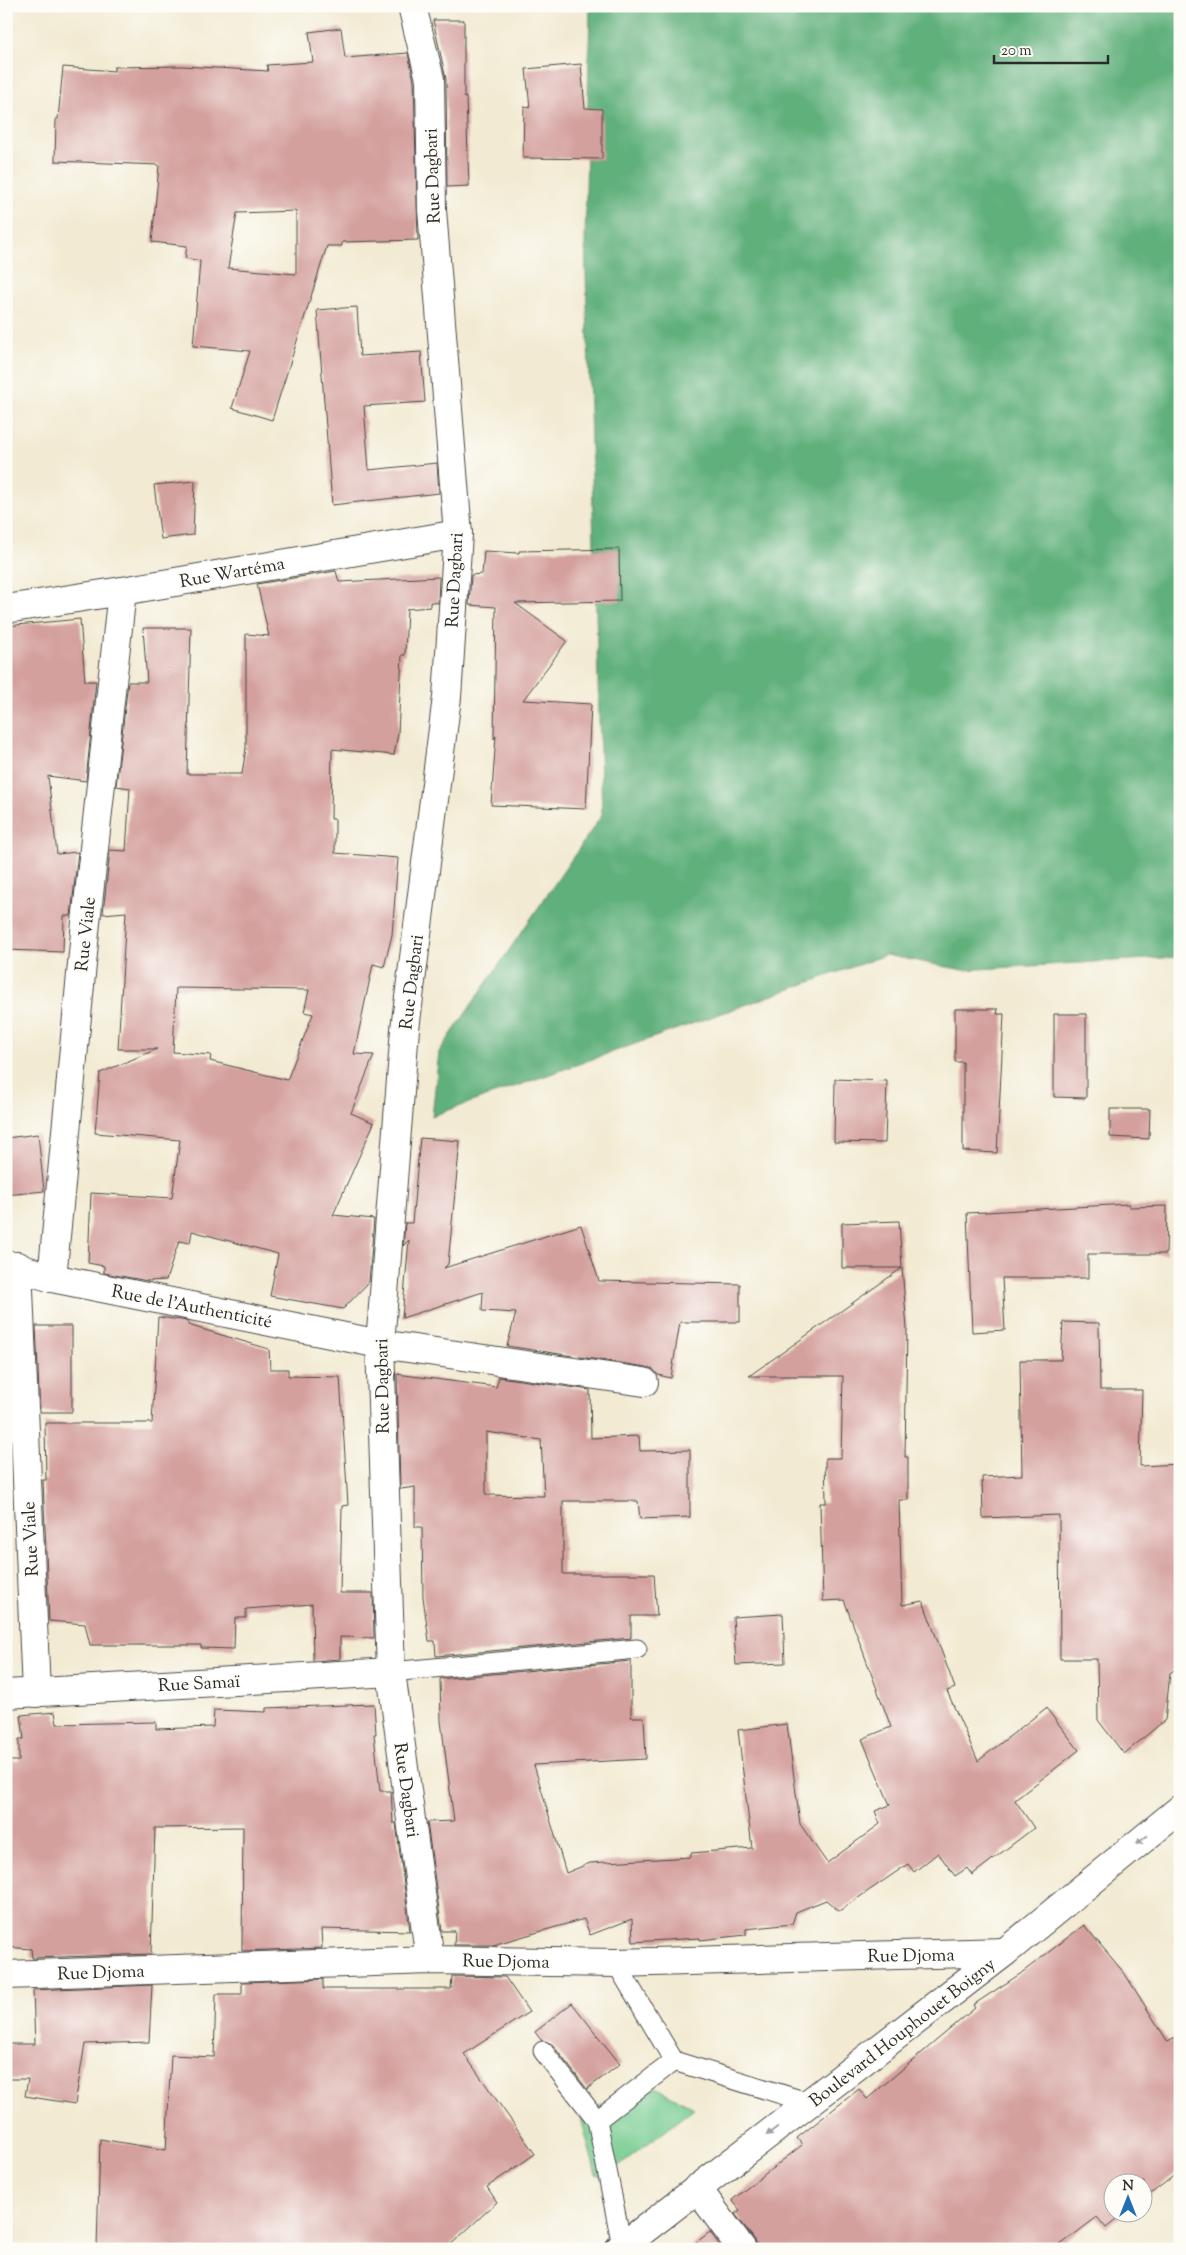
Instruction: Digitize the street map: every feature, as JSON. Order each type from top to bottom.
[{"type":"street","name":"Rue Dagbari","points":[[412,6],[430,79],[432,210],[458,534],[447,697],[405,1029],[380,1344],[391,1672],[430,1960]]},
{"type":"street","name":"Rue Wartéma","points":[[6,608],[122,591],[458,534]]},
{"type":"street","name":"Rue Viale","points":[[52,1278],[86,922],[122,591]]},
{"type":"street","name":"Rue Viale","points":[[12,1265],[36,1693]]},
{"type":"street","name":"Rue de l'Authenticité","points":[[12,1265],[52,1278],[380,1344],[644,1382]]},
{"type":"street","name":"Rue Samaï","points":[[6,1694],[391,1672]]},
{"type":"street","name":"Boulevard Houphouet Boigny","points":[[620,2247],[1005,1952],[1180,1809]]},
{"type":"street","name":"Rue Djoma","points":[[6,1975],[430,1960],[616,1964],[1005,1952]]},
{"type":"street","points":[[698,2188],[742,2249]]},
{"type":"lane","points":[[391,1672],[637,1649]]},
{"type":"lane","points":[[616,1964],[674,2061],[810,2103]]},
{"type":"lane","points":[[543,2051],[597,2120],[620,2247]]},
{"type":"lane","points":[[597,2120],[674,2061]]},
{"type":"green space","points":[[590,6],[1180,6],[1180,957],[963,970],[886,955],[432,1116],[439,1052],[602,815],[585,240]]},
{"type":"green space","points":[[640,2079],[694,2108],[604,2177],[596,2174],[581,2118]]},
{"type":"building","points":[[433,20],[464,20],[464,98],[466,97],[469,186],[447,187],[446,79]]},
{"type":"building","points":[[341,28],[345,58],[408,53],[414,81],[418,240],[342,242],[342,246],[327,246],[272,420],[232,408],[250,351],[193,346],[200,261],[185,258],[187,246],[152,242],[159,165],[55,161],[56,119],[58,119],[63,67],[114,71],[114,67],[182,66],[268,71],[267,65],[313,62],[309,32]],"holes":[[[296,211],[296,274],[228,268],[237,213]]]},
{"type":"building","points":[[581,64],[585,108],[602,109],[602,159],[523,158],[524,107],[530,108],[526,69]]},
{"type":"building","points":[[357,307],[360,356],[421,352],[425,402],[364,406],[369,470],[437,463],[439,493],[332,505],[317,310]]},
{"type":"building","points":[[195,481],[193,535],[161,539],[154,485]]},
{"type":"building","points":[[619,549],[620,601],[515,603],[567,641],[523,700],[591,704],[586,809],[491,805],[496,736],[494,739],[496,607],[469,605],[471,575],[482,574],[484,551],[519,553],[519,551]]},
{"type":"building","points":[[336,571],[339,582],[439,577],[438,603],[430,602],[430,607],[407,609],[405,655],[402,655],[398,733],[394,755],[332,749],[331,819],[335,819],[335,853],[398,858],[392,935],[384,967],[373,964],[354,1054],[374,1055],[351,1113],[374,1123],[333,1215],[374,1219],[369,1282],[343,1309],[270,1296],[278,1254],[192,1231],[190,1243],[179,1241],[166,1280],[148,1281],[104,1273],[104,1266],[88,1263],[91,1193],[172,1198],[180,1140],[95,1133],[100,1073],[157,1049],[118,1049],[126,912],[103,914],[110,850],[126,851],[130,788],[116,786],[128,682],[147,682],[143,628],[191,628],[187,774],[242,774],[246,748],[246,634],[269,636],[257,584]],"holes":[[[176,988],[309,990],[304,1012],[313,1014],[287,1080],[210,1061],[211,1055],[173,1052]]]},
{"type":"building","points":[[80,619],[85,681],[96,681],[86,781],[48,776],[57,854],[78,852],[71,916],[64,916],[63,952],[6,950],[6,626]]},
{"type":"building","points":[[955,1009],[998,1009],[997,1014],[1004,1014],[997,1153],[963,1151],[963,1062],[955,1062]]},
{"type":"building","points":[[1054,1014],[1086,1014],[1086,1098],[1054,1097]]},
{"type":"building","points":[[835,1079],[887,1081],[885,1143],[834,1142]]},
{"type":"building","points":[[1110,1109],[1150,1109],[1149,1139],[1110,1137]]},
{"type":"building","points":[[38,1134],[44,1191],[6,1195],[6,1138]]},
{"type":"building","points":[[420,1138],[460,1141],[448,1264],[444,1268],[581,1225],[599,1281],[740,1284],[740,1322],[680,1322],[671,1378],[658,1375],[653,1369],[646,1367],[507,1346],[516,1313],[482,1311],[483,1292],[402,1318],[409,1240],[403,1246],[405,1223],[412,1223]]},
{"type":"building","points":[[1129,1204],[1129,1207],[1167,1206],[1166,1254],[1088,1254],[1088,1278],[1002,1278],[1005,1330],[972,1332],[967,1213]]},
{"type":"building","points":[[899,1221],[902,1268],[842,1268],[842,1223]]},
{"type":"building","points":[[902,1268],[907,1328],[905,1457],[908,1457],[908,1500],[899,1500],[902,1605],[923,1601],[955,1688],[947,1691],[978,1761],[1046,1708],[1079,1750],[1015,1800],[1034,1828],[972,1875],[967,1868],[955,1876],[938,1853],[914,1872],[908,1864],[839,1911],[826,1900],[796,1912],[792,1924],[746,1929],[746,1935],[700,1940],[700,1938],[633,1942],[632,1919],[590,1935],[584,1919],[493,1945],[454,1945],[455,1931],[442,1931],[427,1822],[454,1821],[441,1721],[440,1679],[631,1661],[631,1717],[644,1717],[646,1759],[534,1765],[566,1873],[590,1863],[691,1857],[691,1853],[752,1848],[738,1730],[787,1724],[800,1824],[827,1863],[880,1824],[875,1811],[890,1805],[862,1739],[891,1727],[844,1600],[823,1601],[820,1503],[826,1503],[825,1458],[841,1458],[843,1376],[749,1376]]},
{"type":"building","points":[[158,1317],[188,1321],[188,1325],[269,1349],[270,1369],[288,1369],[288,1376],[340,1377],[348,1505],[342,1506],[340,1593],[373,1593],[374,1638],[340,1637],[340,1659],[313,1661],[312,1604],[246,1609],[246,1618],[235,1618],[234,1649],[201,1648],[201,1645],[90,1645],[85,1624],[49,1621],[43,1480],[46,1480],[45,1423],[152,1423]]},
{"type":"building","points":[[1063,1322],[1099,1323],[1100,1390],[1142,1390],[1140,1466],[1180,1464],[1180,1666],[1170,1673],[1165,1720],[1124,1754],[1098,1720],[1097,1659],[1060,1659],[1059,1515],[983,1518],[982,1477],[1022,1475],[1020,1360],[1061,1360]]},
{"type":"building","points":[[36,1326],[72,1326],[72,1412],[40,1412]]},
{"type":"building","points":[[397,1374],[496,1387],[499,1377],[590,1390],[591,1438],[639,1436],[640,1451],[690,1450],[690,1517],[640,1519],[638,1501],[563,1501],[563,1574],[654,1574],[657,1616],[631,1616],[631,1638],[436,1656],[435,1641],[429,1641],[423,1597],[422,1527],[415,1527],[415,1487],[401,1489]],"holes":[[[486,1432],[541,1440],[544,1496],[486,1495]]]},
{"type":"building","points":[[783,1614],[785,1663],[736,1665],[733,1617]]},
{"type":"building","points":[[374,1704],[376,1734],[374,1734],[380,1791],[391,1791],[393,1823],[396,1823],[410,1931],[321,1929],[322,1948],[242,1951],[243,1827],[155,1828],[151,1954],[32,1958],[31,1949],[6,1947],[6,1761],[19,1761],[19,1739],[24,1739],[21,1715],[55,1712],[57,1724],[156,1722],[156,1729],[213,1727],[214,1710],[266,1712],[266,1708]]},
{"type":"building","points":[[1084,1925],[1125,1974],[1168,2042],[1180,2035],[1180,2171],[1154,2191],[1154,2172],[1104,2172],[1104,2222],[1114,2222],[1106,2228],[1097,2217],[1055,2249],[757,2249],[755,2240],[735,2214],[740,2210],[732,2200],[802,2145],[797,2138],[859,2089],[867,2099],[975,2008],[973,2005],[1020,1974]]},
{"type":"building","points":[[452,1976],[505,1977],[529,2012],[464,2054],[535,2154],[487,2187],[497,2202],[446,2249],[97,2249],[100,2139],[166,2150],[171,2055],[214,2057],[216,1994],[242,1994],[242,1982],[323,1979],[323,1989],[451,1989]]},
{"type":"building","points":[[152,1985],[149,2042],[85,2044],[75,2104],[25,2096],[28,2079],[6,2079],[6,2044],[35,2044],[33,1990]]},
{"type":"building","points":[[572,2003],[620,2064],[587,2089],[552,2044],[541,2040],[535,2032]]},
{"type":"building","points":[[710,2232],[722,2249],[687,2249]]}]
